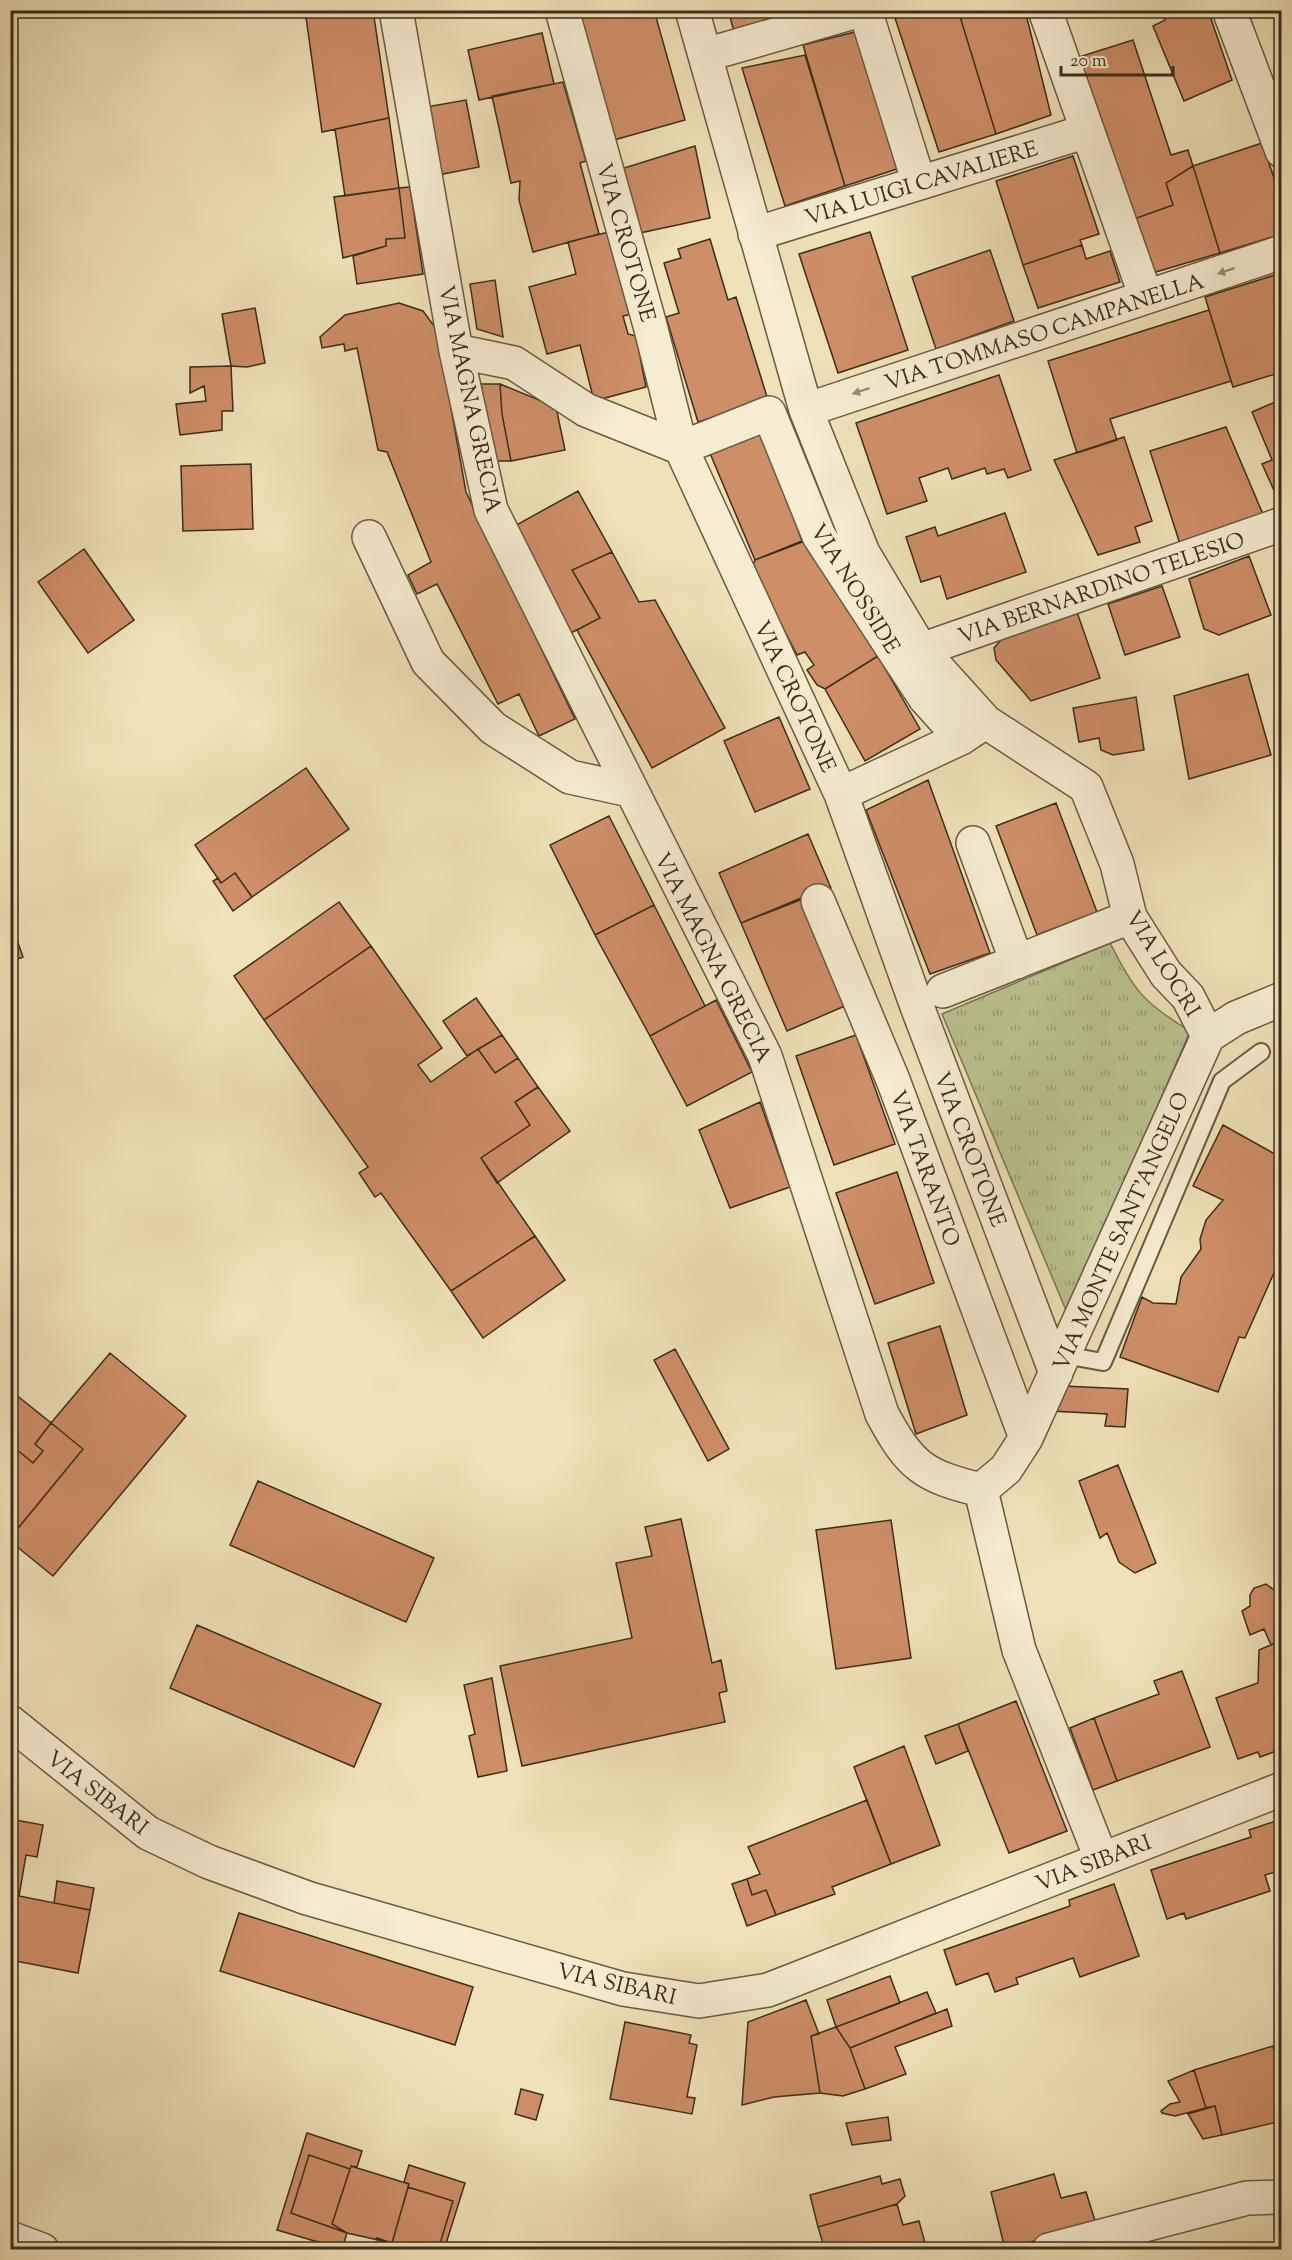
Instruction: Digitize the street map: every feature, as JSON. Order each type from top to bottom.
[{"type":"street","name":"VIA MAGNA GRECIA","points":[[396,10],[456,351],[491,510],[765,1056],[857,1329],[882,1414],[899,1445],[918,1467],[948,1482],[981,1490]]},
{"type":"street","name":"VIA CROTONE","points":[[562,10],[651,329],[681,448],[841,794],[920,1012],[1060,1364]]},
{"type":"street","points":[[692,10],[806,410],[863,553],[921,650],[974,730],[841,794]]},
{"type":"street","points":[[705,55],[863,10],[919,183]]},
{"type":"street","points":[[1045,10],[1146,297]]},
{"type":"street","points":[[1229,10],[1281,151]]},
{"type":"street","name":"VIA LUIGI CAVALIERE","points":[[755,234],[1087,131]]},
{"type":"street","name":"VIA TOMMASO CAMPANELLA","points":[[806,410],[1281,252]]},
{"type":"street","points":[[456,351],[514,363],[586,410],[681,448]]},
{"type":"street","name":"VIA NOSSIDE","points":[[681,448],[770,413],[819,536],[925,698],[974,730]]},
{"type":"street","name":"VIA BERNARDINO TELESIO","points":[[921,650],[1281,525]]},
{"type":"street","points":[[369,537],[428,662],[493,728],[570,777],[630,790]]},
{"type":"street","name":"VIA LOCRI","points":[[974,730],[1086,787],[1117,864],[1130,917],[1166,974],[1188,997],[1208,1036]]},
{"type":"street","points":[[973,843],[1017,963]]},
{"type":"street","name":"VIA TARANTO","points":[[818,902],[893,1080],[1026,1438]]},
{"type":"street","points":[[943,991],[1130,917]]},
{"type":"street","points":[[1208,1036],[1236,1018],[1281,999]]},
{"type":"street","name":"VIA MONTE SANT'ANGELO","points":[[981,1490],[1006,1469],[1026,1438],[1208,1036]]},
{"type":"street","points":[[981,1490],[1018,1650],[1101,1858]]},
{"type":"street","name":"VIA SIBARI","points":[[10,1722],[148,1833],[209,1862],[307,1898],[623,1989],[699,2001],[768,1990],[1281,1789]]},
{"type":"street","points":[[1049,2250],[1247,2198],[1281,2197]]},
{"type":"street","points":[[10,2238],[42,2250]]},
{"type":"lane","points":[[1060,1364],[1103,1362],[1222,1081],[1261,1052]]},
{"type":"green space","points":[[1110,943],[1126,973],[1141,994],[1161,1012],[1190,1031],[1068,1315],[942,1014]]},
{"type":"building","points":[[305,10],[373,10],[389,118],[322,132]]},
{"type":"building","points":[[577,10],[654,10],[685,120],[614,140]]},
{"type":"building","points":[[728,10],[848,10],[737,42]]},
{"type":"building","points":[[924,10],[958,10],[996,134],[939,152],[895,18]]},
{"type":"building","points":[[958,10],[1025,10],[1051,115],[996,134]]},
{"type":"building","points":[[1161,10],[1208,10],[1232,80],[1184,101],[1153,26],[1165,20]]},
{"type":"building","points":[[867,29],[909,165],[845,186],[803,45]]},
{"type":"building","points":[[542,33],[554,84],[479,100],[468,50]]},
{"type":"building","points":[[1133,40],[1171,155],[1188,150],[1193,166],[1166,183],[1173,205],[1131,220],[1076,58]]},
{"type":"building","points":[[805,55],[845,186],[785,206],[742,68]]},
{"type":"building","points":[[563,82],[586,161],[580,163],[599,234],[533,252],[519,200],[520,181],[511,183],[492,96]]},
{"type":"building","points":[[466,100],[479,167],[433,176],[420,108]]},
{"type":"building","points":[[389,118],[399,188],[345,196],[335,129]]},
{"type":"building","points":[[1262,143],[1282,201],[1282,234],[1220,253],[1193,166]]},
{"type":"building","points":[[695,146],[710,218],[635,234],[621,169]]},
{"type":"building","points":[[1073,156],[1099,234],[1080,240],[1082,245],[1023,265],[996,181]]},
{"type":"building","points":[[1193,166],[1220,253],[1149,274],[1131,220],[1173,205],[1166,183]]},
{"type":"building","points":[[410,187],[423,274],[357,284],[353,256],[386,246],[386,239],[405,238],[399,188]]},
{"type":"building","points":[[399,188],[405,238],[386,239],[386,246],[343,258],[334,197]]},
{"type":"building","points":[[609,232],[632,314],[623,316],[628,334],[636,336],[646,387],[594,401],[580,345],[547,354],[529,287],[576,274],[568,242]]},
{"type":"building","points":[[870,232],[908,350],[838,373],[799,254]]},
{"type":"building","points":[[710,239],[728,300],[736,297],[768,400],[698,422],[666,317],[679,313],[664,263],[681,258],[678,249]]},
{"type":"building","points":[[1082,245],[1086,259],[1110,251],[1120,282],[1038,308],[1023,265]]},
{"type":"building","points":[[990,250],[1014,321],[936,349],[912,277]]},
{"type":"building","points":[[1281,273],[1282,372],[1233,387],[1205,297]]},
{"type":"building","points":[[495,280],[503,337],[477,329],[470,284]]},
{"type":"building","points":[[399,303],[423,311],[437,330],[466,492],[575,719],[539,736],[519,694],[498,704],[437,584],[417,594],[408,575],[431,562],[387,452],[378,450],[357,348],[345,351],[344,344],[322,348],[320,337],[345,315]]},
{"type":"building","points":[[255,308],[265,363],[247,367],[231,366],[222,314]]},
{"type":"building","points":[[1209,310],[1231,381],[1110,419],[1117,440],[1077,453],[1048,361]]},
{"type":"building","points":[[231,366],[233,411],[222,411],[222,430],[180,435],[176,404],[206,401],[204,386],[190,393],[190,367]]},
{"type":"building","points":[[999,375],[1031,470],[1008,478],[1004,469],[987,474],[985,468],[952,479],[948,468],[919,478],[927,501],[887,514],[856,423]]},
{"type":"building","points":[[481,384],[500,384],[502,414],[511,461],[494,461]]},
{"type":"building","points":[[500,384],[556,407],[565,450],[511,461],[502,414]]},
{"type":"building","points":[[1282,399],[1282,508],[1262,464],[1272,460],[1252,412]]},
{"type":"building","points":[[1226,427],[1265,519],[1181,547],[1150,451]]},
{"type":"building","points":[[762,429],[802,541],[755,560],[709,451]]},
{"type":"building","points":[[1124,437],[1152,521],[1135,527],[1140,542],[1098,555],[1054,460]]},
{"type":"building","points":[[251,464],[253,529],[183,531],[181,466]]},
{"type":"building","points":[[578,491],[612,552],[572,570],[600,618],[569,634],[511,528]]},
{"type":"building","points":[[1005,513],[1026,572],[947,599],[940,576],[921,582],[906,537],[935,527],[938,536]]},
{"type":"building","points":[[810,539],[833,587],[878,656],[825,689],[817,685],[807,670],[814,665],[805,652],[797,655],[752,568],[755,560]]},
{"type":"building","points":[[84,549],[134,620],[88,653],[38,582]]},
{"type":"building","points":[[612,552],[639,602],[655,600],[725,728],[652,768],[577,630],[600,618],[572,570]]},
{"type":"building","points":[[1249,556],[1271,615],[1219,635],[1204,629],[1189,579]]},
{"type":"building","points":[[1162,586],[1180,637],[1125,655],[1108,604]]},
{"type":"building","points":[[1077,612],[1100,678],[1031,701],[996,660],[994,648],[1001,640]]},
{"type":"building","points":[[878,656],[920,729],[865,761],[825,689]]},
{"type":"building","points":[[1248,674],[1271,755],[1189,779],[1174,696]]},
{"type":"building","points":[[1136,697],[1144,750],[1113,755],[1101,750],[1099,738],[1079,742],[1073,708]]},
{"type":"building","points":[[779,717],[810,789],[755,812],[724,741]]},
{"type":"building","points":[[306,768],[349,829],[252,897],[235,873],[221,883],[195,845]]},
{"type":"building","points":[[928,780],[990,953],[930,974],[866,810]]},
{"type":"building","points":[[1056,803],[1097,912],[1037,935],[996,826]]},
{"type":"building","points":[[609,816],[654,905],[595,935],[550,845]]},
{"type":"building","points":[[808,834],[831,888],[741,923],[719,873]]},
{"type":"building","points":[[235,873],[252,897],[233,911],[213,881],[218,878],[221,883]]},
{"type":"building","points":[[10,883],[18,907],[10,909]]},
{"type":"building","points":[[801,898],[847,1005],[787,1031],[741,923]]},
{"type":"building","points":[[339,902],[371,946],[264,1020],[234,976]]},
{"type":"building","points":[[654,905],[705,1006],[650,1036],[595,935]]},
{"type":"building","points":[[10,920],[23,957],[10,962]]},
{"type":"building","points":[[371,946],[442,1048],[418,1065],[431,1082],[478,1049],[495,1073],[518,1058],[538,1087],[515,1102],[530,1125],[481,1158],[535,1236],[451,1291],[381,1193],[375,1197],[359,1173],[368,1167],[264,1020]]},
{"type":"building","points":[[476,998],[502,1035],[467,1056],[443,1021]]},
{"type":"building","points":[[716,1000],[752,1072],[687,1106],[650,1036]]},
{"type":"building","points":[[502,1035],[518,1058],[495,1073],[478,1049]]},
{"type":"building","points":[[856,1035],[895,1144],[834,1165],[796,1056]]},
{"type":"building","points":[[538,1087],[570,1131],[497,1183],[481,1158],[530,1125],[515,1102]]},
{"type":"building","points":[[760,1102],[790,1187],[730,1208],[699,1130]]},
{"type":"building","points":[[1223,1125],[1282,1158],[1282,1255],[1245,1338],[1239,1337],[1218,1392],[1120,1357],[1142,1297],[1153,1303],[1176,1304],[1181,1277],[1201,1249],[1200,1239],[1206,1220],[1223,1200],[1193,1186]]},
{"type":"building","points":[[897,1172],[934,1283],[875,1304],[836,1193]]},
{"type":"building","points":[[535,1236],[565,1280],[483,1338],[451,1291]]},
{"type":"building","points":[[940,1326],[967,1415],[916,1434],[888,1343]]},
{"type":"building","points":[[675,1349],[729,1449],[708,1461],[654,1360]]},
{"type":"building","points":[[110,1353],[186,1416],[53,1576],[10,1541],[10,1538],[83,1449],[51,1423]]},
{"type":"building","points":[[1063,1386],[1128,1389],[1125,1427],[1105,1426],[1107,1414],[1051,1411]]},
{"type":"building","points":[[10,1390],[51,1423],[35,1444],[43,1451],[33,1463],[10,1444]]},
{"type":"building","points":[[51,1423],[83,1449],[15,1532],[10,1528],[10,1444],[33,1463],[43,1451],[35,1444]]},
{"type":"building","points":[[1118,1465],[1156,1563],[1135,1573],[1119,1562],[1107,1533],[1100,1538],[1079,1481]]},
{"type":"building","points":[[258,1481],[434,1558],[406,1622],[230,1545]]},
{"type":"building","points":[[681,1519],[712,1663],[721,1660],[727,1691],[719,1693],[725,1722],[522,1766],[500,1666],[632,1638],[616,1563],[652,1556],[645,1527]]},
{"type":"building","points":[[891,1520],[911,1658],[836,1669],[816,1530]]},
{"type":"building","points":[[1266,1584],[1282,1596],[1282,1640],[1271,1645],[1264,1629],[1250,1635],[1242,1611],[1250,1606],[1250,1595],[1254,1588]]},
{"type":"building","points":[[197,1625],[381,1704],[354,1767],[170,1688]]},
{"type":"building","points":[[1282,1640],[1282,1749],[1260,1757],[1258,1752],[1238,1759],[1216,1698],[1258,1683],[1259,1650]]},
{"type":"building","points":[[1182,1671],[1210,1747],[1117,1781],[1094,1718],[1159,1694],[1154,1681]]},
{"type":"building","points":[[492,1678],[507,1771],[478,1777],[469,1736],[475,1734],[464,1685]]},
{"type":"building","points":[[1016,1701],[1067,1831],[1009,1853],[958,1724]]},
{"type":"building","points":[[1094,1718],[1117,1781],[1093,1790],[1070,1728]]},
{"type":"building","points":[[958,1724],[968,1751],[936,1764],[925,1736]]},
{"type":"building","points":[[904,1746],[940,1845],[891,1864],[854,1767]]},
{"type":"building","points":[[867,1800],[891,1864],[832,1887],[835,1894],[776,1915],[766,1890],[752,1895],[747,1879],[760,1874],[748,1847]]},
{"type":"building","points":[[10,1819],[43,1825],[37,1857],[26,1855],[19,1896],[90,1910],[78,1973],[10,1960]]},
{"type":"building","points":[[1276,1821],[1282,1840],[1282,1870],[1265,1875],[1270,1891],[1186,1919],[1184,1913],[1167,1919],[1151,1870],[1251,1837],[1249,1830]]},
{"type":"building","points":[[747,1879],[752,1895],[766,1890],[776,1915],[747,1926],[732,1884]]},
{"type":"building","points":[[57,1881],[94,1888],[90,1910],[54,1903]]},
{"type":"building","points":[[1114,1884],[1139,1956],[1080,1977],[1073,1958],[1016,1978],[1018,1984],[995,1992],[988,1973],[956,1985],[944,1950],[1070,1906],[1069,1900]]},
{"type":"building","points":[[239,1913],[473,1987],[455,2045],[220,1971]]},
{"type":"building","points":[[890,1976],[900,2003],[836,2027],[827,2000]]},
{"type":"building","points":[[927,1992],[936,2013],[850,2048],[836,2027]]},
{"type":"building","points":[[806,2000],[819,2034],[811,2036],[820,2093],[774,2097],[742,2105],[748,2022]]},
{"type":"building","points":[[947,2009],[952,2026],[895,2047],[906,2074],[865,2089],[850,2048]]},
{"type":"building","points":[[625,2022],[691,2035],[689,2043],[697,2045],[687,2097],[695,2098],[692,2114],[610,2099]]},
{"type":"building","points":[[836,2027],[850,2048],[865,2089],[843,2096],[820,2093],[811,2036]]},
{"type":"building","points":[[1273,2046],[1282,2083],[1282,2121],[1222,2135],[1215,2106],[1206,2108],[1194,2070]]},
{"type":"building","points":[[1194,2070],[1206,2108],[1175,2116],[1162,2113],[1161,2111],[1170,2104],[1180,2102],[1168,2081]]},
{"type":"building","points":[[521,2089],[543,2095],[536,2120],[515,2114]]},
{"type":"building","points":[[1215,2106],[1222,2135],[1203,2139],[1188,2114]]},
{"type":"building","points":[[888,2117],[891,2140],[852,2145],[846,2123]]},
{"type":"building","points":[[307,2133],[362,2151],[357,2167],[351,2166],[350,2169],[309,2155],[291,2213],[347,2233],[342,2249],[277,2230]]},
{"type":"building","points":[[309,2155],[350,2169],[332,2224],[347,2233],[291,2213]]},
{"type":"building","points":[[409,2165],[465,2183],[444,2250],[438,2250],[453,2201],[408,2187],[409,2184],[404,2182]]},
{"type":"building","points":[[351,2166],[409,2184],[392,2243],[347,2233],[332,2224]]},
{"type":"building","points":[[1054,2174],[1061,2198],[1086,2192],[1096,2224],[1005,2249],[991,2192]]},
{"type":"building","points":[[880,2176],[882,2184],[900,2179],[905,2196],[897,2204],[818,2227],[810,2195]]},
{"type":"building","points":[[408,2187],[453,2201],[438,2250],[406,2250],[377,2238],[392,2243]]},
{"type":"building","points":[[897,2204],[903,2225],[919,2221],[927,2250],[825,2250],[818,2227]]},
{"type":"building","points":[[377,2238],[398,2246],[406,2250],[374,2250]]}]
